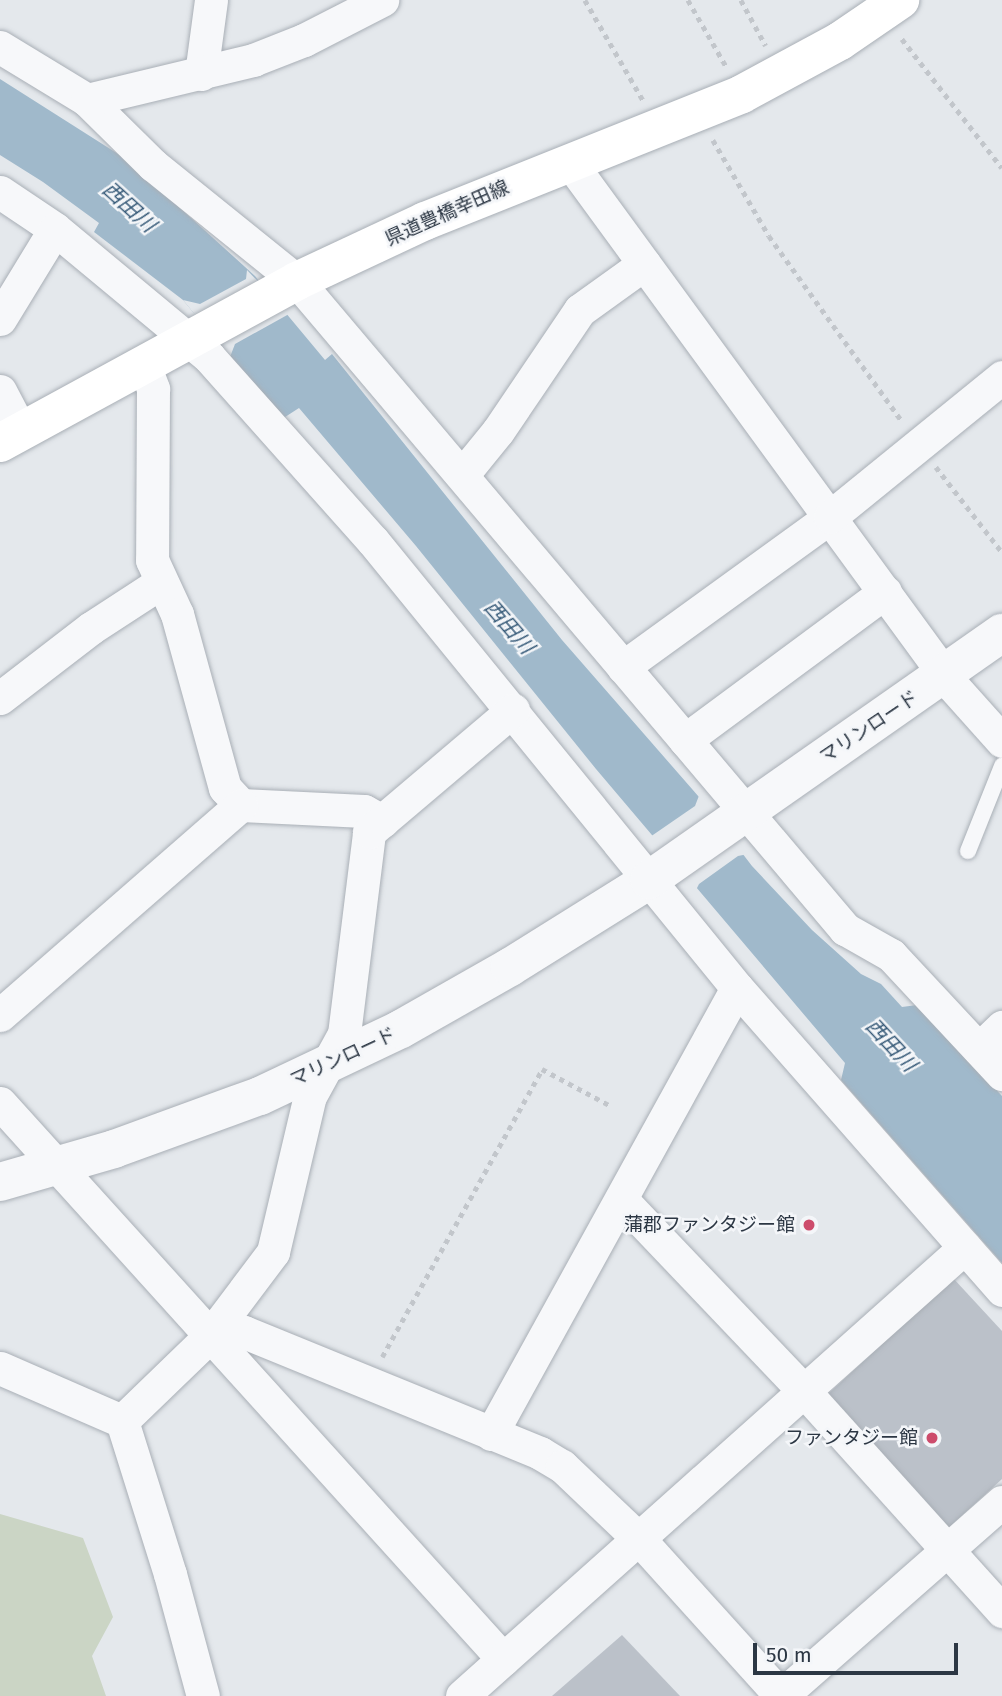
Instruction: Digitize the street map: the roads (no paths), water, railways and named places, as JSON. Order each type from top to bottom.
[{"type":"main road","name":"県道豊橋幸田線","points":[[11,437],[286,287],[425,221],[569,161],[698,114],[742,94],[840,41],[891,6]]},
{"type":"street","points":[[201,74],[211,0]]},
{"type":"street","points":[[86,100],[253,60],[304,40],[382,0]]},
{"type":"street","points":[[0,47],[86,100],[286,287],[463,474],[685,740],[740,815],[845,929],[891,955],[991,1038],[1002,1073]]},
{"type":"street","points":[[569,161],[946,675],[1002,740]]},
{"type":"street","points":[[0,192],[55,229],[196,337],[209,357],[373,541],[654,876],[737,988],[1002,1290]]},
{"type":"street","points":[[2,312],[55,229]]},
{"type":"street","points":[[463,474],[498,431],[580,310],[644,264]]},
{"type":"street","points":[[144,365],[153,389],[152,560],[160,583],[177,614],[225,788],[241,805]]},
{"type":"street","points":[[623,667],[830,517],[1002,377]]},
{"type":"street","points":[[0,391],[11,437]]},
{"type":"street","points":[[0,698],[91,628],[160,583]]},
{"type":"street","points":[[685,740],[885,592]]},
{"type":"street","name":"マリンロード","points":[[0,1182],[114,1149],[260,1096],[401,1030],[486,981],[654,876],[946,675],[1002,633]]},
{"type":"street","points":[[122,1421],[210,1336],[273,1252],[310,1096],[344,1034],[369,832],[513,710]]},
{"type":"street","points":[[0,1014],[241,805],[365,811],[382,821]]},
{"type":"street","points":[[491,1433],[737,988]]},
{"type":"street","points":[[0,1103],[54,1166],[503,1659]]},
{"type":"street","points":[[622,1200],[805,1392],[1002,1611]]},
{"type":"street","points":[[462,1696],[640,1540],[965,1247]]},
{"type":"street","points":[[210,1336],[244,1332],[491,1433],[562,1466],[640,1540],[781,1696],[1002,1502]]},
{"type":"street","points":[[0,1368],[122,1421],[170,1573],[203,1696]]},
{"type":"lane","points":[[968,851],[1002,766]]},
{"type":"water","name":"西田川","points":[[0,79],[126,159],[255,276],[325,360],[332,354],[562,640],[699,797],[752,866],[812,930],[861,974],[881,984],[902,1007],[917,1005],[1002,1096],[1002,1263],[841,1080],[845,1063],[596,769],[416,546],[299,408],[282,419],[183,300],[94,232],[99,223],[0,155]]},
{"type":"place","name":"蒲郡ファンタジー館","points":[[809,1225]]},
{"type":"place","name":"ファンタジー館","points":[[932,1438]]}]
